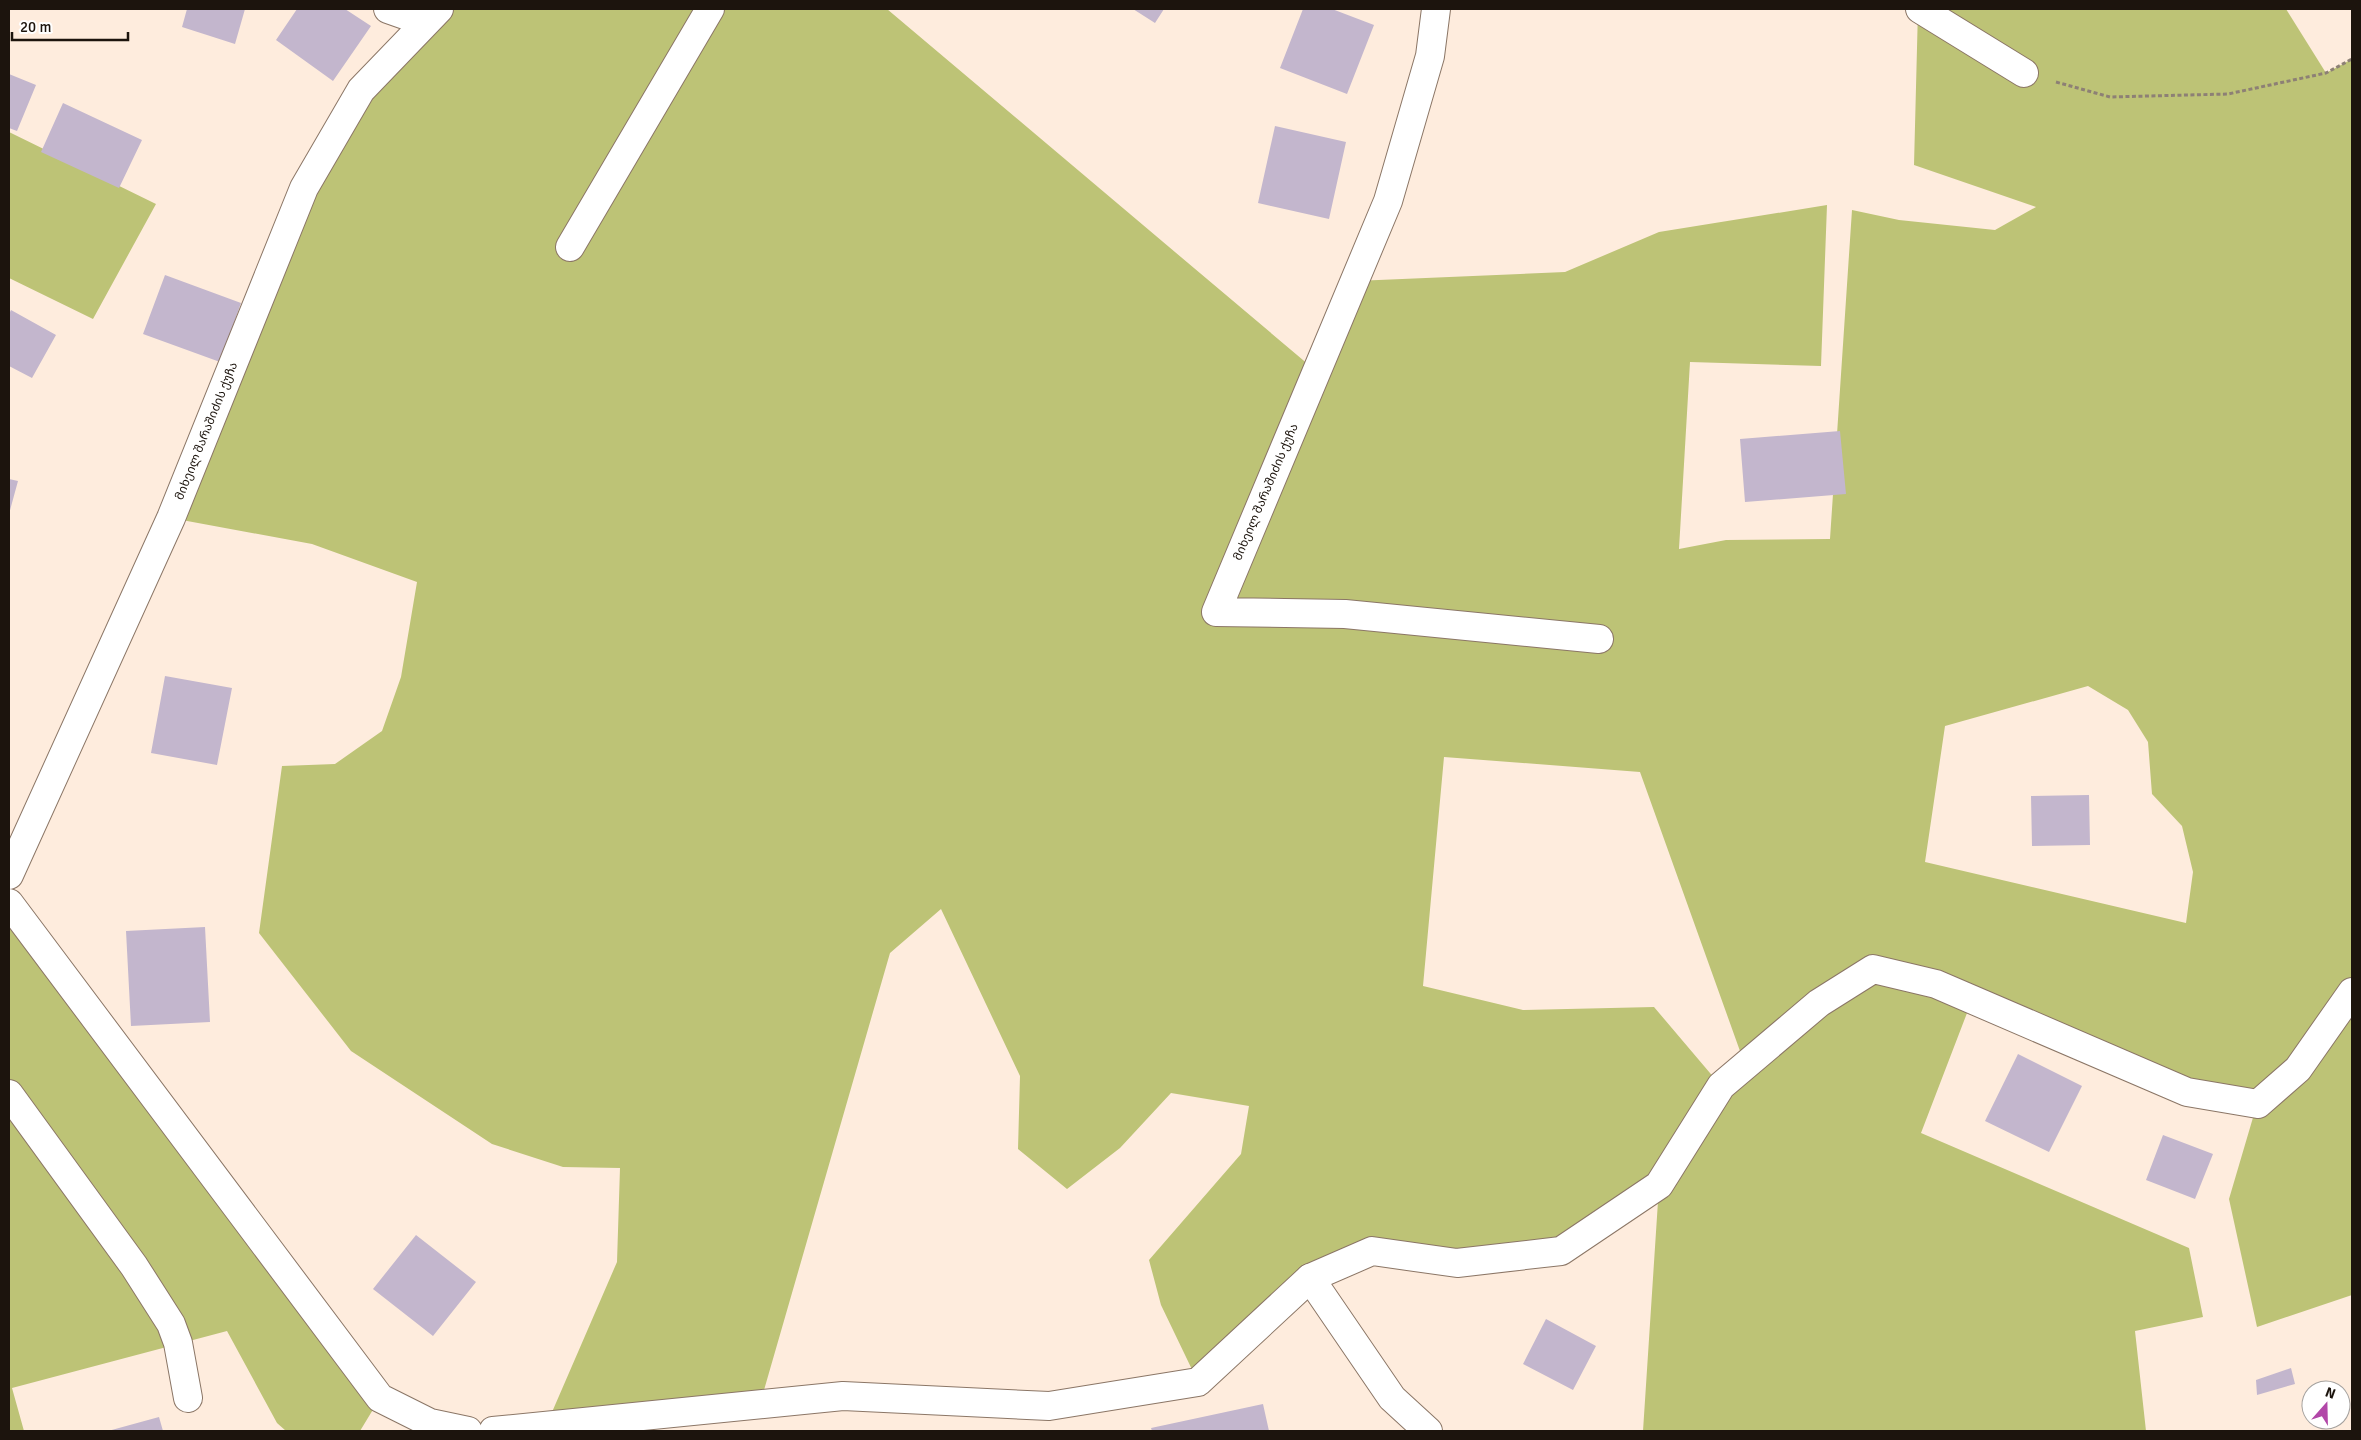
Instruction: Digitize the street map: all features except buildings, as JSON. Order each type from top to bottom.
[{"type":"street","points":[[388,9],[432,15]]},
{"type":"street","points":[[570,247],[710,9]]},
{"type":"street","name":"მიხეილ შარაშიძის ქუჩა","points":[[1436,9],[1430,56],[1388,201],[1216,612],[1345,614],[1598,639]]},
{"type":"street","points":[[1920,9],[2024,73]]},
{"type":"street","name":"მიხეილ შარაშიძის ქუჩა","points":[[9,875],[171,518],[304,188],[361,90],[432,15]]},
{"type":"street","points":[[9,904],[380,1398],[430,1422],[468,1431]]},
{"type":"street","points":[[493,1431],[843,1396],[1049,1406],[1198,1382],[1310,1278],[1372,1251],[1457,1263],[1561,1251],[1659,1185],[1721,1086],[1819,1003],[1873,970],[1936,984],[2187,1092],[2258,1104],[2298,1069],[2352,992]]},
{"type":"street","points":[[9,1094],[134,1266],[170,1324],[178,1343],[188,1398]]},
{"type":"street","points":[[1310,1278],[1392,1398],[1428,1431]]},
{"type":"path","points":[[2024,73],[2110,97],[2228,94],[2326,73],[2352,59]]},
{"type":"green space","points":[[438,9],[887,9],[1316,371],[1355,281],[1565,272],[1659,232],[1827,205],[1821,366],[1690,362],[1679,549],[1726,540],[1830,539],[1852,210],[1899,220],[1995,230],[2036,207],[1914,165],[1918,9],[2286,9],[2326,73],[2352,59],[2352,1295],[2257,1327],[2229,1199],[2257,1104],[1972,1000],[1921,1133],[2189,1248],[2203,1317],[2135,1331],[2146,1431],[1643,1431],[1659,1186],[1561,1251],[1372,1251],[1310,1278],[1198,1382],[1161,1305],[1149,1260],[1241,1154],[1249,1106],[1171,1093],[1120,1148],[1067,1189],[1018,1149],[1020,1076],[941,909],[890,953],[760,1404],[546,1426],[617,1262],[620,1168],[563,1167],[492,1144],[351,1051],[259,933],[282,766],[335,764],[382,731],[401,677],[417,582],[312,544],[171,518],[304,188]],"holes":[[[2088,686],[2128,710],[2148,742],[2152,794],[2182,826],[2193,872],[2186,923],[1925,862],[1945,726]],[[1444,757],[1640,772],[1745,1065],[1721,1086],[1654,1007],[1523,1010],[1423,986]]]},
{"type":"green space","points":[[9,132],[156,204],[93,319],[9,278]]},
{"type":"green space","points":[[9,903],[380,1398],[360,1431],[286,1431],[277,1423],[227,1331],[12,1388],[24,1431],[9,1431]]}]
